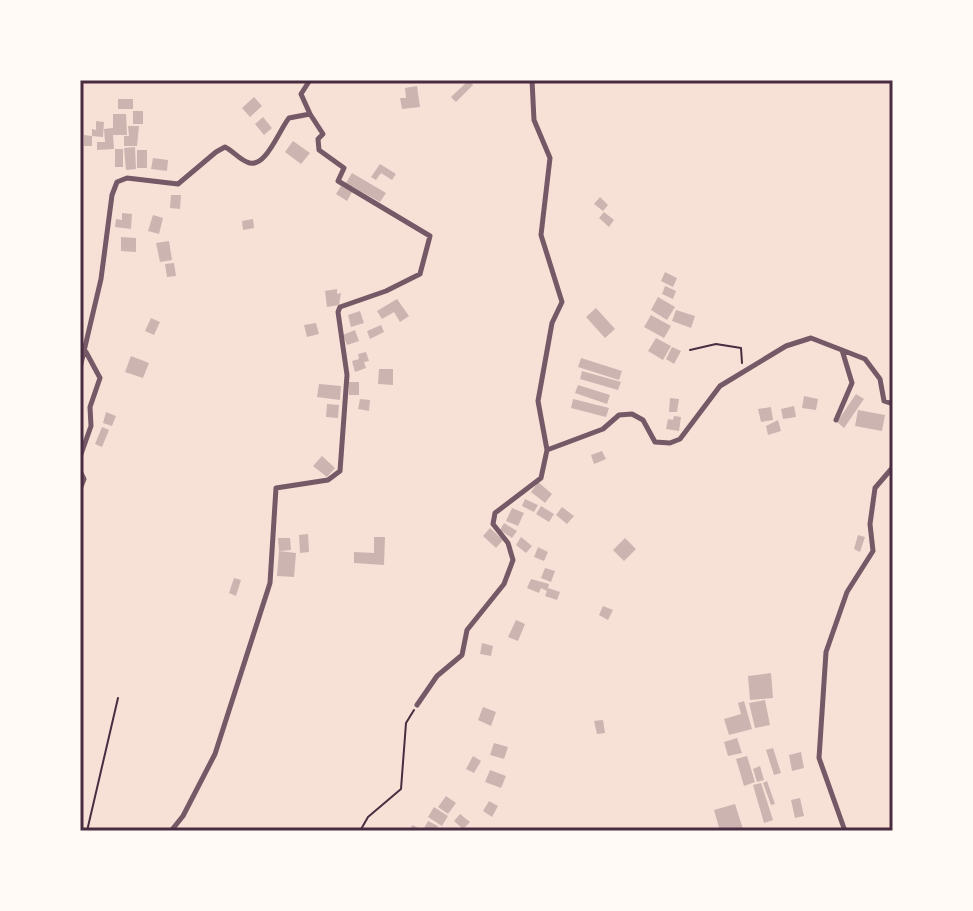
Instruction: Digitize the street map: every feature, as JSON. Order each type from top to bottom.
[{"type":"street","points":[[171,831],[183,816],[215,754],[270,583],[276,488],[328,480],[340,471],[347,375],[338,312],[340,307],[386,291],[420,274],[430,236],[338,181],[344,168],[319,150],[318,139],[323,134],[301,94],[310,80]]},
{"type":"street","points":[[417,705],[437,676],[462,655],[467,630],[504,584],[513,560],[508,543],[493,524],[495,513],[541,478],[547,450],[538,401],[552,323],[562,302],[541,235],[550,158],[534,120],[532,80]]},
{"type":"street","points":[[80,368],[101,279],[112,195],[117,182],[127,178],[178,184],[225,147],[247,163],[256,163],[266,156],[289,118],[310,114]]},
{"type":"street","points":[[547,450],[603,429],[619,415],[632,414],[643,420],[655,442],[670,443],[680,439],[720,386],[786,346],[811,338],[865,359],[880,379],[884,401],[893,404]]},
{"type":"street","points":[[836,420],[852,383],[841,349]]},
{"type":"street","points":[[80,457],[91,426],[90,407],[100,378],[86,351]]},
{"type":"street","points":[[845,831],[819,758],[826,652],[847,592],[873,551],[870,524],[875,488],[893,467]]},
{"type":"street","points":[[80,471],[84,479],[80,489]]},
{"type":"path","points":[[690,350],[716,344],[741,348],[743,371]]},
{"type":"path","points":[[87,831],[118,698]]},
{"type":"path","points":[[360,831],[368,817],[401,789],[406,723],[417,705]]},
{"type":"building","points":[[469,80],[473,85],[456,102],[451,97]]},
{"type":"building","points":[[417,86],[420,107],[402,109],[400,98],[406,98],[405,88]]},
{"type":"building","points":[[254,97],[262,106],[250,117],[242,108]]},
{"type":"building","points":[[118,99],[133,99],[133,109],[118,109]]},
{"type":"building","points":[[133,111],[143,111],[143,124],[133,124]]},
{"type":"building","points":[[113,114],[126,114],[127,135],[113,135],[114,149],[97,150],[97,142],[105,142],[104,129],[113,128]]},
{"type":"building","points":[[263,117],[272,128],[264,135],[255,124]]},
{"type":"building","points":[[96,121],[104,122],[103,137],[92,136]]},
{"type":"building","points":[[128,126],[139,126],[137,146],[124,146],[124,136],[129,136]]},
{"type":"building","points":[[84,135],[92,136],[92,146],[84,146]]},
{"type":"building","points":[[293,141],[310,153],[301,164],[285,152]]},
{"type":"building","points":[[135,147],[136,169],[126,170],[124,148]]},
{"type":"building","points":[[115,149],[123,149],[123,167],[115,167]]},
{"type":"building","points":[[137,150],[147,150],[147,168],[137,168]]},
{"type":"building","points":[[153,158],[168,160],[167,171],[151,169]]},
{"type":"building","points":[[380,164],[396,174],[392,180],[381,173],[376,180],[371,177]]},
{"type":"building","points":[[352,173],[386,193],[380,202],[346,183]]},
{"type":"building","points":[[341,186],[352,192],[347,201],[336,194]]},
{"type":"building","points":[[171,195],[181,195],[180,209],[170,208]]},
{"type":"building","points":[[600,197],[608,205],[603,211],[594,204]]},
{"type":"building","points":[[604,212],[614,220],[609,227],[599,218]]},
{"type":"building","points":[[122,213],[132,214],[131,229],[115,227],[116,219],[122,220]]},
{"type":"building","points":[[153,215],[163,218],[159,234],[148,231]]},
{"type":"building","points":[[253,219],[254,228],[243,230],[242,221]]},
{"type":"building","points":[[121,237],[136,238],[136,252],[121,251]]},
{"type":"building","points":[[169,241],[172,260],[160,262],[156,243]]},
{"type":"building","points":[[174,263],[176,276],[167,277],[165,264]]},
{"type":"building","points":[[665,272],[677,278],[673,287],[661,281]]},
{"type":"building","points":[[665,286],[676,291],[673,299],[662,294]]},
{"type":"building","points":[[337,289],[337,294],[341,293],[339,305],[327,307],[325,291]]},
{"type":"building","points":[[658,297],[675,307],[667,320],[651,310]]},
{"type":"building","points":[[397,299],[409,316],[400,322],[394,312],[382,319],[377,311]]},
{"type":"building","points":[[596,308],[615,329],[605,338],[586,317]]},
{"type":"building","points":[[676,310],[695,316],[691,328],[672,321]]},
{"type":"building","points":[[360,311],[364,323],[351,327],[348,315]]},
{"type":"building","points":[[651,315],[671,326],[664,338],[644,327]]},
{"type":"building","points":[[151,318],[160,322],[154,335],[145,331]]},
{"type":"building","points":[[316,323],[319,334],[307,337],[304,325]]},
{"type":"building","points":[[381,325],[384,332],[370,339],[367,331]]},
{"type":"building","points":[[355,330],[359,341],[347,345],[343,335]]},
{"type":"building","points":[[656,338],[671,346],[663,360],[648,351]]},
{"type":"building","points":[[672,347],[681,351],[674,364],[666,359]]},
{"type":"building","points":[[366,352],[369,361],[364,362],[366,368],[355,372],[352,361],[359,359],[358,354]]},
{"type":"building","points":[[131,356],[149,363],[143,378],[125,372]]},
{"type":"building","points":[[581,358],[622,371],[619,380],[578,367]]},
{"type":"building","points":[[379,369],[393,369],[393,385],[378,384]]},
{"type":"building","points":[[582,371],[621,382],[618,390],[580,379]]},
{"type":"building","points":[[349,382],[359,382],[359,395],[349,395]]},
{"type":"building","points":[[319,384],[341,386],[340,400],[317,397]]},
{"type":"building","points":[[578,385],[610,395],[607,404],[575,393]]},
{"type":"building","points":[[856,394],[864,399],[844,428],[837,422]]},
{"type":"building","points":[[804,396],[818,399],[816,410],[802,408]]},
{"type":"building","points":[[670,398],[679,399],[677,412],[669,412]]},
{"type":"building","points":[[360,399],[370,400],[369,411],[358,409]]},
{"type":"building","points":[[573,399],[609,408],[606,417],[571,408]]},
{"type":"building","points":[[327,404],[339,405],[338,418],[326,417]]},
{"type":"building","points":[[794,406],[796,417],[783,419],[781,409]]},
{"type":"building","points":[[771,407],[773,420],[761,422],[758,409]]},
{"type":"building","points":[[858,410],[885,415],[882,431],[855,426]]},
{"type":"building","points":[[106,412],[116,416],[112,426],[103,423]]},
{"type":"building","points":[[674,416],[681,417],[679,431],[666,429],[668,419],[673,420]]},
{"type":"building","points":[[778,420],[781,431],[768,435],[766,426]]},
{"type":"building","points":[[102,427],[109,430],[102,447],[95,444]]},
{"type":"building","points":[[602,451],[606,459],[594,464],[591,455]]},
{"type":"building","points":[[322,456],[335,468],[327,477],[313,466]]},
{"type":"building","points":[[538,482],[552,494],[545,503],[531,492]]},
{"type":"building","points":[[525,499],[538,505],[534,512],[522,506]]},
{"type":"building","points":[[541,506],[554,514],[549,522],[536,514]]},
{"type":"building","points":[[562,507],[574,516],[567,524],[556,515]]},
{"type":"building","points":[[512,508],[524,513],[518,526],[506,521]]},
{"type":"building","points":[[504,523],[517,531],[512,538],[500,530]]},
{"type":"building","points":[[490,528],[503,540],[496,548],[483,536]]},
{"type":"building","points":[[308,534],[309,552],[300,553],[299,535]]},
{"type":"building","points":[[858,535],[865,537],[860,552],[854,549]]},
{"type":"building","points":[[374,537],[385,537],[384,565],[354,563],[354,552],[374,553]]},
{"type":"building","points":[[521,537],[532,546],[526,553],[516,545]]},
{"type":"building","points":[[278,538],[290,538],[291,550],[279,551]]},
{"type":"building","points":[[625,538],[636,549],[624,561],[613,550]]},
{"type":"building","points":[[538,547],[548,552],[544,561],[534,557]]},
{"type":"building","points":[[279,551],[296,553],[294,577],[277,576]]},
{"type":"building","points":[[545,568],[555,571],[551,582],[541,578]]},
{"type":"building","points":[[234,578],[241,580],[236,596],[229,593]]},
{"type":"building","points":[[531,579],[549,584],[548,588],[560,592],[557,600],[545,596],[547,591],[541,588],[539,593],[527,588]]},
{"type":"building","points":[[603,606],[613,610],[608,620],[599,615]]},
{"type":"building","points":[[516,620],[525,624],[518,641],[508,637]]},
{"type":"building","points":[[482,643],[493,646],[491,656],[480,654]]},
{"type":"building","points":[[771,673],[773,698],[750,700],[748,676]]},
{"type":"building","points":[[765,700],[770,725],[755,728],[749,703]]},
{"type":"building","points":[[744,701],[752,729],[729,735],[724,719],[741,714],[738,703]]},
{"type":"building","points":[[483,707],[496,712],[491,726],[478,720]]},
{"type":"building","points":[[603,720],[605,733],[597,734],[594,721]]},
{"type":"building","points":[[737,738],[742,753],[728,756],[724,742]]},
{"type":"building","points":[[494,743],[508,747],[504,759],[490,755]]},
{"type":"building","points":[[773,748],[781,773],[774,775],[766,750]]},
{"type":"building","points":[[801,752],[804,768],[792,771],[789,755]]},
{"type":"building","points":[[473,756],[481,761],[474,773],[466,769]]},
{"type":"building","points":[[747,756],[755,782],[744,786],[736,759]]},
{"type":"building","points":[[760,766],[764,780],[757,782],[753,769]]},
{"type":"building","points":[[490,770],[506,776],[501,788],[485,782]]},
{"type":"building","points":[[767,781],[775,804],[771,805],[763,783]]},
{"type":"building","points":[[761,783],[773,820],[764,823],[753,785]]},
{"type":"building","points":[[446,796],[456,803],[448,814],[438,807]]},
{"type":"building","points":[[800,798],[804,816],[795,818],[791,800]]},
{"type":"building","points":[[489,801],[498,806],[492,817],[483,811]]},
{"type":"building","points":[[735,804],[743,829],[720,831],[714,810]]},
{"type":"building","points":[[434,807],[448,816],[442,826],[428,817]]},
{"type":"building","points":[[460,814],[470,822],[463,829],[454,821]]},
{"type":"building","points":[[428,821],[438,826],[435,831],[410,831],[412,825],[423,830]]}]
